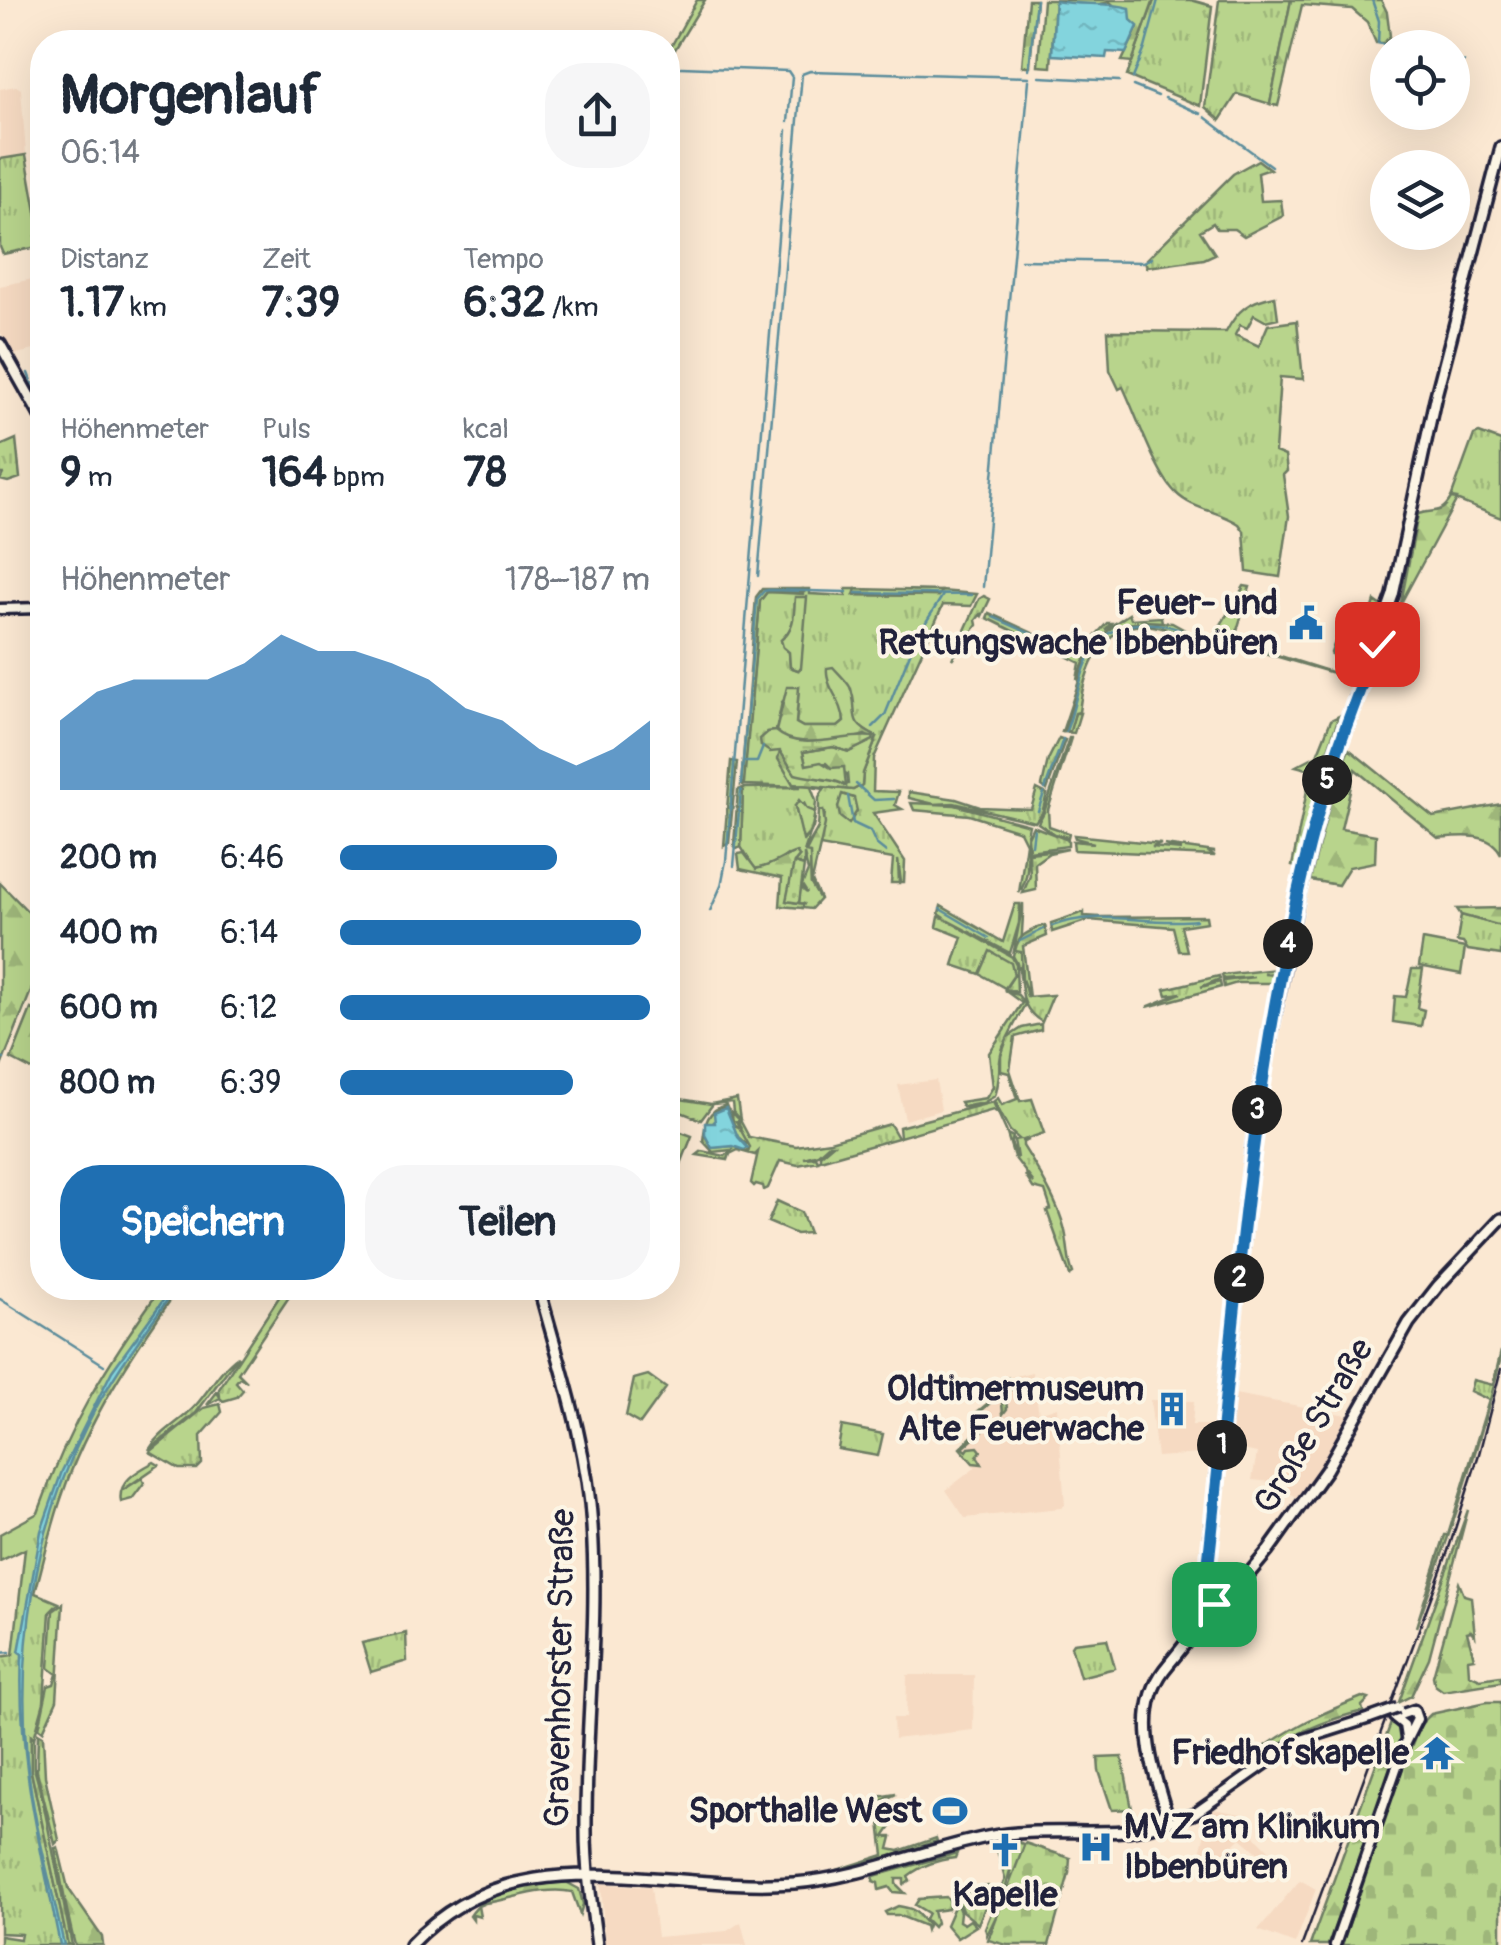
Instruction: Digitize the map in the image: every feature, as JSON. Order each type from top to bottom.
[{"type":"main road","points":[[410,1945],[451,1910],[489,1889],[531,1878],[587,1874],[726,1884],[796,1883],[868,1870],[988,1836],[1128,1831],[1169,1822],[1148,1736],[1148,1702],[1161,1675],[1197,1628],[1204,1603],[1253,1138],[1298,891],[1327,780],[1392,595],[1435,399],[1501,147]]},
{"type":"main road","points":[[0,344],[30,398]]},
{"type":"main road","name":"Große Straße","points":[[1204,1603],[1227,1600],[1268,1552],[1326,1470],[1409,1323],[1501,1218]]},
{"type":"main road","name":"Gravenhorster Straße","points":[[543,1300],[580,1440],[592,1516],[594,1582],[586,1817],[587,1874],[597,1945]]},
{"type":"street","points":[[0,609],[30,608]]},
{"type":"street","points":[[1169,1822],[1194,1814],[1286,1747],[1314,1734],[1406,1706],[1414,1710],[1417,1719],[1335,1945]]},
{"type":"street","points":[[1406,1743],[1414,1710]]},
{"type":"street","points":[[1396,1712],[1406,1732]]},
{"type":"shaded area","points":[[0,89],[21,89],[26,154],[0,158]]},
{"type":"shaded area","points":[[30,280],[30,351],[13,355],[0,331],[0,286]]},
{"type":"shaded area","points":[[936,1080],[941,1110],[905,1120],[898,1085]]},
{"type":"shaded area","points":[[1032,1372],[1039,1413],[1057,1407],[1065,1505],[965,1518],[946,1490],[975,1468],[960,1448],[984,1425],[977,1412],[1003,1391],[995,1381]]},
{"type":"shaded area","points":[[1235,1394],[1352,1416],[1323,1466],[1319,1466],[1298,1498],[1272,1482],[1252,1480],[1257,1453],[1228,1447]]},
{"type":"shaded area","points":[[1150,1400],[1194,1401],[1192,1425],[1217,1425],[1214,1453],[1157,1457]]},
{"type":"shaded area","points":[[907,1675],[974,1675],[973,1730],[894,1739],[893,1718],[906,1718]]},
{"type":"shaded area","points":[[1214,1809],[1250,1816],[1248,1829],[1269,1850],[1262,1856],[1241,1838],[1216,1863],[1198,1861]]},
{"type":"shaded area","points":[[1300,1880],[1316,1889],[1295,1944],[1258,1930]]},
{"type":"shaded area","points":[[601,1884],[651,1887],[657,1937],[727,1931],[741,1922],[747,1945],[605,1945]]},
{"type":"green space","points":[[697,0],[705,0],[680,41],[680,30]]},
{"type":"green space","points":[[1028,0],[1036,0],[1030,66],[1022,66]]},
{"type":"green space","points":[[1043,0],[1154,0],[1132,62],[1122,61],[1138,27],[1110,2],[1085,7],[1055,1],[1051,67],[1038,66]]},
{"type":"green space","points":[[1154,0],[1191,0],[1212,6],[1200,106],[1127,76]]},
{"type":"green space","points":[[1219,0],[1291,0],[1270,104],[1237,94],[1220,120],[1205,107]]},
{"type":"green space","points":[[1291,0],[1381,0],[1389,30],[1370,30],[1352,9],[1302,5],[1278,106],[1270,104]]},
{"type":"green space","points":[[26,155],[30,178],[30,248],[3,254],[0,247],[0,159]]},
{"type":"green space","points":[[1258,160],[1270,169],[1258,173],[1261,201],[1281,200],[1283,216],[1244,236],[1234,229],[1217,229],[1213,223],[1200,231],[1215,254],[1147,267],[1145,261],[1233,174]]},
{"type":"green space","points":[[1275,296],[1278,318],[1265,321],[1254,315],[1247,328],[1240,325],[1235,335],[1259,346],[1268,325],[1297,321],[1303,379],[1280,377],[1275,452],[1285,456],[1287,471],[1283,475],[1289,516],[1280,577],[1247,572],[1244,531],[1239,524],[1190,503],[1169,484],[1123,387],[1119,389],[1110,370],[1108,331],[1226,332],[1245,307]]},
{"type":"green space","points":[[1479,433],[1501,441],[1501,518],[1451,498],[1474,435]]},
{"type":"green space","points":[[16,439],[20,478],[0,480],[0,446]]},
{"type":"green space","points":[[1451,498],[1457,499],[1401,603],[1418,514],[1440,510]]},
{"type":"green space","points":[[1244,586],[1250,587],[1236,634],[1239,643],[1347,677],[1213,638]]},
{"type":"green space","points":[[762,589],[804,592],[767,592],[760,601],[741,785],[756,597]]},
{"type":"green space","points":[[803,589],[810,589],[810,594],[846,596],[846,589],[856,589],[855,595],[938,596],[941,591],[977,594],[971,606],[943,605],[874,758],[873,791],[899,792],[895,805],[902,809],[873,813],[905,861],[904,882],[898,860],[899,883],[891,883],[893,859],[820,846],[825,813],[819,811],[819,798],[824,789],[811,787],[815,812],[804,803],[795,806],[804,840],[811,831],[804,852],[818,828],[806,852],[810,852],[811,884],[820,899],[811,909],[802,908],[799,903],[800,887],[807,893],[802,885],[808,871],[804,854],[804,866],[794,863],[799,857],[787,855],[776,864],[755,869],[741,847],[743,788],[801,787],[743,785],[760,601],[767,592],[803,594]],"holes":[[[795,598],[798,670],[790,667],[789,652],[781,640],[792,626]],[[799,687],[796,723],[803,727],[838,727],[844,722],[844,707],[831,687],[851,689],[854,718],[861,728],[877,737],[862,785],[853,790],[793,784],[768,732],[776,731],[782,702]]]},
{"type":"green space","points":[[856,589],[941,591],[938,596],[854,595]]},
{"type":"green space","points":[[795,597],[807,597],[798,670],[790,667],[789,652],[781,640],[791,626]]},
{"type":"green space","points":[[979,599],[990,599],[982,616],[952,659]]},
{"type":"green space","points":[[1375,601],[1382,606],[1361,669],[1336,663],[1331,653],[1339,630],[1348,625],[1352,633],[1367,628]]},
{"type":"green space","points":[[989,613],[1050,641],[1043,646],[987,618]]},
{"type":"green space","points":[[1129,614],[1131,619],[1161,617],[1162,622],[1134,623],[1114,628],[1101,637],[1066,720],[1091,645],[1077,680],[1080,663],[1050,648],[1056,642],[1083,655],[1107,623],[1111,623],[1105,630]]},
{"type":"green space","points":[[1146,621],[1172,623],[1205,641],[1213,638],[1215,645],[1150,626],[1116,633],[1094,657],[1079,712],[1075,713],[1070,731],[1064,732],[1090,648],[1112,627]]},
{"type":"green space","points":[[833,667],[850,687],[856,721],[877,737],[862,785],[853,790],[793,784],[778,759],[780,751],[806,773],[848,784],[847,774],[826,763],[806,765],[803,752],[833,747],[849,752],[873,740],[865,735],[795,742],[776,731],[787,687],[799,687],[796,723],[803,727],[838,727],[844,722],[827,675],[827,668]]},
{"type":"green space","points":[[1075,713],[1080,713],[1074,733],[1062,732],[1066,720],[1070,728]]},
{"type":"green space","points":[[1339,716],[1297,867],[1292,866],[1311,770],[1296,766],[1317,755],[1331,720]]},
{"type":"green space","points":[[776,731],[786,738],[810,742],[874,737],[849,752],[833,747],[803,752],[806,765],[821,762],[831,768],[844,767],[846,786],[795,774],[780,751],[770,752],[761,746],[760,739]]},
{"type":"green space","points":[[1059,738],[1065,740],[1047,790],[1042,786],[1048,760]]},
{"type":"green space","points":[[1069,738],[1048,810],[1049,826],[1069,833],[1068,837],[1054,834],[1038,823]]},
{"type":"green space","points":[[1349,749],[1433,817],[1501,804],[1501,854],[1482,838],[1438,838],[1355,769],[1341,829],[1376,835],[1375,862],[1349,867],[1338,885],[1310,880],[1335,783]]},
{"type":"green space","points":[[731,761],[737,762],[729,843],[724,846]]},
{"type":"green space","points":[[743,788],[741,847],[737,849],[734,845],[738,790]]},
{"type":"green space","points":[[1037,789],[1047,794],[1035,822],[954,803],[934,804],[909,798],[909,792],[980,807],[1031,809]]},
{"type":"green space","points":[[842,794],[854,798],[857,811],[849,824],[840,817]]},
{"type":"green space","points":[[799,800],[815,812],[811,832],[803,840],[795,806]]},
{"type":"green space","points":[[911,803],[955,805],[1029,825],[1026,876],[1019,893],[1026,843],[1020,831],[969,815],[914,810]]},
{"type":"green space","points":[[823,810],[825,824],[812,881],[820,899],[811,884],[810,853],[806,852],[818,828],[819,811]]},
{"type":"green space","points":[[1033,826],[1068,840],[1068,846],[1029,851],[1028,837]]},
{"type":"green space","points":[[1074,835],[1215,852],[1210,853],[1215,856],[1074,850],[1073,841],[1094,843]]},
{"type":"green space","points":[[1068,849],[1049,853],[1035,863],[1036,890],[1023,893],[1030,876],[1029,853]]},
{"type":"green space","points":[[797,852],[787,901],[804,904],[802,908],[780,906],[782,878],[740,869],[738,854],[744,853],[756,869]]},
{"type":"green space","points":[[794,863],[804,866],[799,903],[786,901]]},
{"type":"green space","points":[[0,883],[30,914],[30,993],[0,1069]]},
{"type":"green space","points":[[1023,903],[1020,966],[1027,997],[1053,995],[1042,1022],[1027,1007],[1013,956]]},
{"type":"green space","points":[[1015,904],[1020,904],[1019,923],[1010,953],[945,919],[1012,957],[1017,992],[1005,989],[1014,975],[991,952],[980,974],[953,965],[962,937],[937,927],[939,917],[945,918],[939,914],[941,906],[1003,942]]},
{"type":"green space","points":[[1501,908],[1501,926],[1461,915],[1457,909]]},
{"type":"green space","points":[[1084,912],[1084,916],[1100,917],[1206,916],[1207,922],[1181,926],[1187,951],[1179,951],[1173,927],[1089,920],[1052,932],[1051,923]]},
{"type":"green space","points":[[1461,915],[1501,926],[1501,955],[1468,950],[1457,942]]},
{"type":"green space","points":[[1045,925],[1047,936],[1023,946],[1029,998],[1022,979],[1021,952],[1015,951],[1025,934]]},
{"type":"green space","points":[[1423,940],[1465,948],[1461,974],[1419,966]]},
{"type":"green space","points":[[990,951],[1011,963],[1014,975],[1005,988],[980,974]]},
{"type":"green space","points":[[1277,969],[1275,973],[1264,974],[1275,975],[1274,983],[1224,987],[1223,981],[1254,977],[1223,979],[1222,975]]},
{"type":"green space","points":[[1412,969],[1423,969],[1417,1008],[1424,1010],[1421,1026],[1393,1022],[1395,996],[1406,997]]},
{"type":"green space","points":[[1219,976],[1220,979],[1201,987],[1220,982],[1221,987],[1147,1007],[1181,993],[1167,995],[1165,989]]},
{"type":"green space","points":[[1004,990],[1018,995],[1025,1004],[1008,1037],[1022,1028],[1041,1024],[1041,1030],[1015,1037],[1010,1070],[1020,1101],[1032,1099],[1044,1133],[1021,1141],[1029,1140],[1023,1146],[1061,1218],[1073,1273],[1070,1275],[1047,1211],[1051,1209],[1045,1191],[1033,1188],[1025,1175],[1034,1183],[1014,1157],[1007,1134],[1013,1137],[1011,1143],[1017,1158],[1014,1140],[1019,1139],[1010,1131],[994,1101],[998,1098],[1002,1105],[1017,1099],[1009,1073],[1001,1071],[1007,1039],[1001,1053],[995,1096],[963,1107],[960,1102],[986,1098],[993,1087],[989,1053],[1022,1003]]},
{"type":"green space","points":[[30,1012],[30,1069],[11,1059]]},
{"type":"green space","points":[[680,1099],[711,1104],[737,1099],[740,1120],[733,1112],[732,1102],[713,1104],[701,1120],[680,1112]]},
{"type":"green space","points":[[993,1102],[998,1113],[993,1110],[900,1137],[899,1127]]},
{"type":"green space","points":[[726,1105],[750,1147],[748,1152],[738,1150],[728,1160],[697,1155],[702,1151],[725,1156],[732,1150],[713,1152],[703,1141],[705,1128],[708,1118],[715,1110]],"holes":[[[724,1108],[738,1137],[746,1144],[744,1150],[733,1146],[712,1148],[705,1135],[706,1127],[716,1121],[714,1112]]]},
{"type":"green space","points":[[731,1112],[749,1137],[796,1146],[890,1124],[898,1138],[820,1160],[820,1155],[833,1144],[829,1144],[818,1154],[804,1158],[816,1157],[818,1161],[798,1165],[780,1161],[764,1190],[763,1186],[751,1183],[758,1152],[744,1152],[748,1151]]},
{"type":"green space","points":[[680,1132],[692,1136],[680,1164]]},
{"type":"green space","points":[[777,1201],[801,1212],[809,1233],[796,1234],[768,1222]]},
{"type":"green space","points":[[153,1300],[171,1300],[129,1362],[84,1441],[58,1508],[35,1593],[59,1603],[50,1612],[44,1702],[34,1738],[31,1735],[31,1771],[68,1945],[0,1945],[0,1936],[20,1939],[21,1934],[0,1933],[0,1657],[13,1655],[25,1549],[0,1561],[0,1534],[38,1513],[63,1450],[123,1343]]},
{"type":"green space","points":[[277,1300],[287,1300],[238,1373],[247,1382],[240,1377],[236,1382],[243,1390],[237,1397],[223,1401],[220,1398],[207,1405],[217,1392],[220,1397],[219,1389]]},
{"type":"green space","points":[[1501,1351],[1501,1357],[1473,1459],[1416,1627],[1489,1400],[1470,1391],[1473,1380],[1493,1385]]},
{"type":"green space","points":[[238,1356],[196,1413],[149,1450],[196,1405]]},
{"type":"green space","points":[[648,1375],[666,1388],[640,1424],[626,1416],[634,1379]]},
{"type":"green space","points":[[1008,1378],[1012,1389],[1005,1392],[1007,1409],[1003,1414],[1001,1393],[980,1412],[987,1427],[963,1448],[967,1451],[978,1447],[981,1451],[977,1456],[982,1464],[973,1463],[960,1448],[984,1425],[977,1412],[1003,1391],[995,1381]]},
{"type":"green space","points":[[1030,1384],[1032,1390],[1027,1393],[1012,1389]]},
{"type":"green space","points":[[220,1404],[222,1412],[201,1436],[202,1464],[197,1469],[179,1469],[150,1452],[204,1408]]},
{"type":"green space","points":[[842,1426],[883,1434],[878,1456],[838,1449]]},
{"type":"green space","points":[[154,1462],[159,1465],[123,1490],[142,1478],[144,1483],[132,1499],[121,1502],[122,1489],[125,1483]]},
{"type":"green space","points":[[1468,1510],[1429,1658],[1411,1696],[1399,1702]]},
{"type":"green space","points":[[1459,1583],[1464,1595],[1471,1597],[1475,1636],[1467,1632],[1474,1658],[1468,1659],[1469,1674],[1480,1679],[1501,1676],[1501,1682],[1443,1691],[1435,1685],[1433,1676]]},
{"type":"green space","points":[[63,1604],[57,1700],[43,1731],[39,1728],[48,1686],[54,1684],[57,1674],[49,1668],[53,1611]]},
{"type":"green space","points":[[406,1633],[407,1661],[371,1672],[362,1643]]},
{"type":"green space","points":[[1107,1639],[1115,1668],[1080,1677],[1073,1643]]},
{"type":"green space","points":[[1362,1697],[1369,1699],[1362,1706],[1363,1711],[1290,1738],[1251,1764],[1248,1760],[1302,1724]]},
{"type":"green space","points":[[1501,1702],[1501,1945],[1342,1945],[1384,1816],[1420,1725],[1431,1714]]},
{"type":"green space","points":[[1391,1723],[1401,1727],[1403,1734],[1328,1945],[1310,1945]]},
{"type":"green space","points":[[38,1733],[43,1736],[45,1776],[59,1840],[55,1844],[37,1771]]},
{"type":"green space","points":[[31,1735],[34,1768],[72,1945],[68,1945],[31,1771]]},
{"type":"green space","points":[[1122,1757],[1132,1809],[1112,1810],[1098,1758]]},
{"type":"green space","points":[[896,1794],[881,1801],[884,1819],[891,1827],[884,1837],[892,1837],[889,1849],[899,1851],[936,1838],[937,1841],[831,1872],[884,1855],[877,1797]]},
{"type":"green space","points":[[1018,1842],[1026,1845],[1014,1879],[1009,1878],[1007,1847],[997,1846]]},
{"type":"green space","points":[[1025,1843],[1070,1858],[1049,1945],[1007,1945],[988,1940]]},
{"type":"green space","points":[[58,1847],[68,1888],[102,1937],[103,1945],[75,1945],[55,1848]]},
{"type":"green space","points":[[997,1850],[1004,1853],[1010,1871],[1001,1906],[987,1935],[985,1928],[1005,1879]]},
{"type":"green space","points":[[957,1853],[955,1858],[919,1869],[904,1884],[904,1879],[896,1879],[905,1893],[893,1892],[889,1887],[879,1890],[878,1883],[873,1881],[874,1876]]},
{"type":"green space","points":[[566,1882],[579,1889],[583,1904],[580,1914],[572,1892],[551,1891],[479,1905],[512,1890]]},
{"type":"green space","points":[[981,1887],[992,1890],[978,1924],[962,1911],[956,1895],[981,1891]]},
{"type":"green space","points":[[946,1897],[950,1902],[948,1909],[933,1911],[933,1927],[925,1919],[928,1913],[915,1905],[919,1899]]},
{"type":"green space","points":[[956,1902],[959,1921],[964,1924],[970,1920],[976,1926],[957,1938],[946,1925]]},
{"type":"green space","points":[[898,1906],[915,1911],[928,1925],[926,1930],[925,1926],[885,1912]]},
{"type":"water","points":[[1055,1],[1130,8],[1131,20],[1138,26],[1126,53],[1107,52],[1106,58],[1052,55]]},
{"type":"water","points":[[726,1108],[738,1137],[748,1148],[744,1150],[733,1146],[712,1148],[705,1135],[705,1123],[715,1123],[714,1113]]},
{"type":"water","points":[[163,1300],[168,1300],[117,1373],[86,1427],[54,1506],[34,1589],[25,1674],[27,1759],[64,1945],[60,1945],[38,1836],[27,1766],[19,1652],[41,1531],[62,1471],[112,1371]]},
{"type":"waterway","points":[[1029,69],[1036,0]]},
{"type":"waterway","points":[[1133,78],[1158,0]]},
{"type":"waterway","points":[[1372,0],[1379,30]]},
{"type":"waterway","points":[[681,67],[788,71],[792,77],[788,122]]},
{"type":"waterway","points":[[758,576],[802,74],[810,71],[1029,77]]},
{"type":"waterway","points":[[1040,77],[1119,81]]},
{"type":"waterway","points":[[983,587],[1029,80]]},
{"type":"waterway","points":[[1133,86],[1158,96]]},
{"type":"waterway","points":[[1165,98],[1201,114]]},
{"type":"waterway","points":[[1205,117],[1235,140]]},
{"type":"waterway","points":[[710,911],[726,861],[787,130]]},
{"type":"waterway","points":[[1237,141],[1271,166]]},
{"type":"waterway","points":[[1021,260],[1143,262],[1152,258]]},
{"type":"waterway","points":[[28,373],[30,378]]},
{"type":"waterway","points":[[741,784],[757,599],[769,590],[847,592]]},
{"type":"waterway","points":[[856,593],[972,595]]},
{"type":"waterway","points":[[873,727],[885,715],[916,638],[943,595]]},
{"type":"waterway","points":[[993,617],[1047,641]]},
{"type":"waterway","points":[[1066,731],[1085,666],[1101,640],[1114,630],[1160,624],[1205,642]]},
{"type":"waterway","points":[[1057,646],[1079,656]]},
{"type":"waterway","points":[[1045,789],[1063,739]]},
{"type":"waterway","points":[[745,762],[757,762],[763,747]]},
{"type":"waterway","points":[[856,784],[874,800],[894,799]]},
{"type":"waterway","points":[[734,866],[741,790]]},
{"type":"waterway","points":[[1038,811],[1044,793]]},
{"type":"waterway","points":[[848,796],[853,823],[870,831],[876,844],[886,852]]},
{"type":"waterway","points":[[1032,845],[1034,829]]},
{"type":"waterway","points":[[940,909],[989,938]]},
{"type":"waterway","points":[[1052,926],[1088,918],[1196,920]]},
{"type":"waterway","points":[[1020,941],[1044,929]]},
{"type":"waterway","points":[[0,1057],[4,1059]]},
{"type":"waterway","points":[[0,1299],[104,1365]]},
{"type":"waterway","points":[[0,1653],[10,1652]]},
{"type":"railway","points":[[1302,1945],[1448,1551],[1501,1369]]},
{"type":"place","name":"Feuer- und Rettungswache Ibbenbüren","points":[[1306,623]]},
{"type":"place","name":"Oldtimermuseum Alte Feuerwache","points":[[1172,1409]]},
{"type":"place","name":"Friedhofskapelle","points":[[1437,1753]]},
{"type":"place","name":"Sporthalle West","points":[[950,1811]]},
{"type":"place","name":"MVZ am Klinikum Ibbenbüren","points":[[1096,1847]]},
{"type":"place","name":"Kapelle","points":[[1005,1850]]},
{"type":"route","points":[[1214,1604],[1204,1603],[1263,1074],[1315,823],[1377,644]]}]
